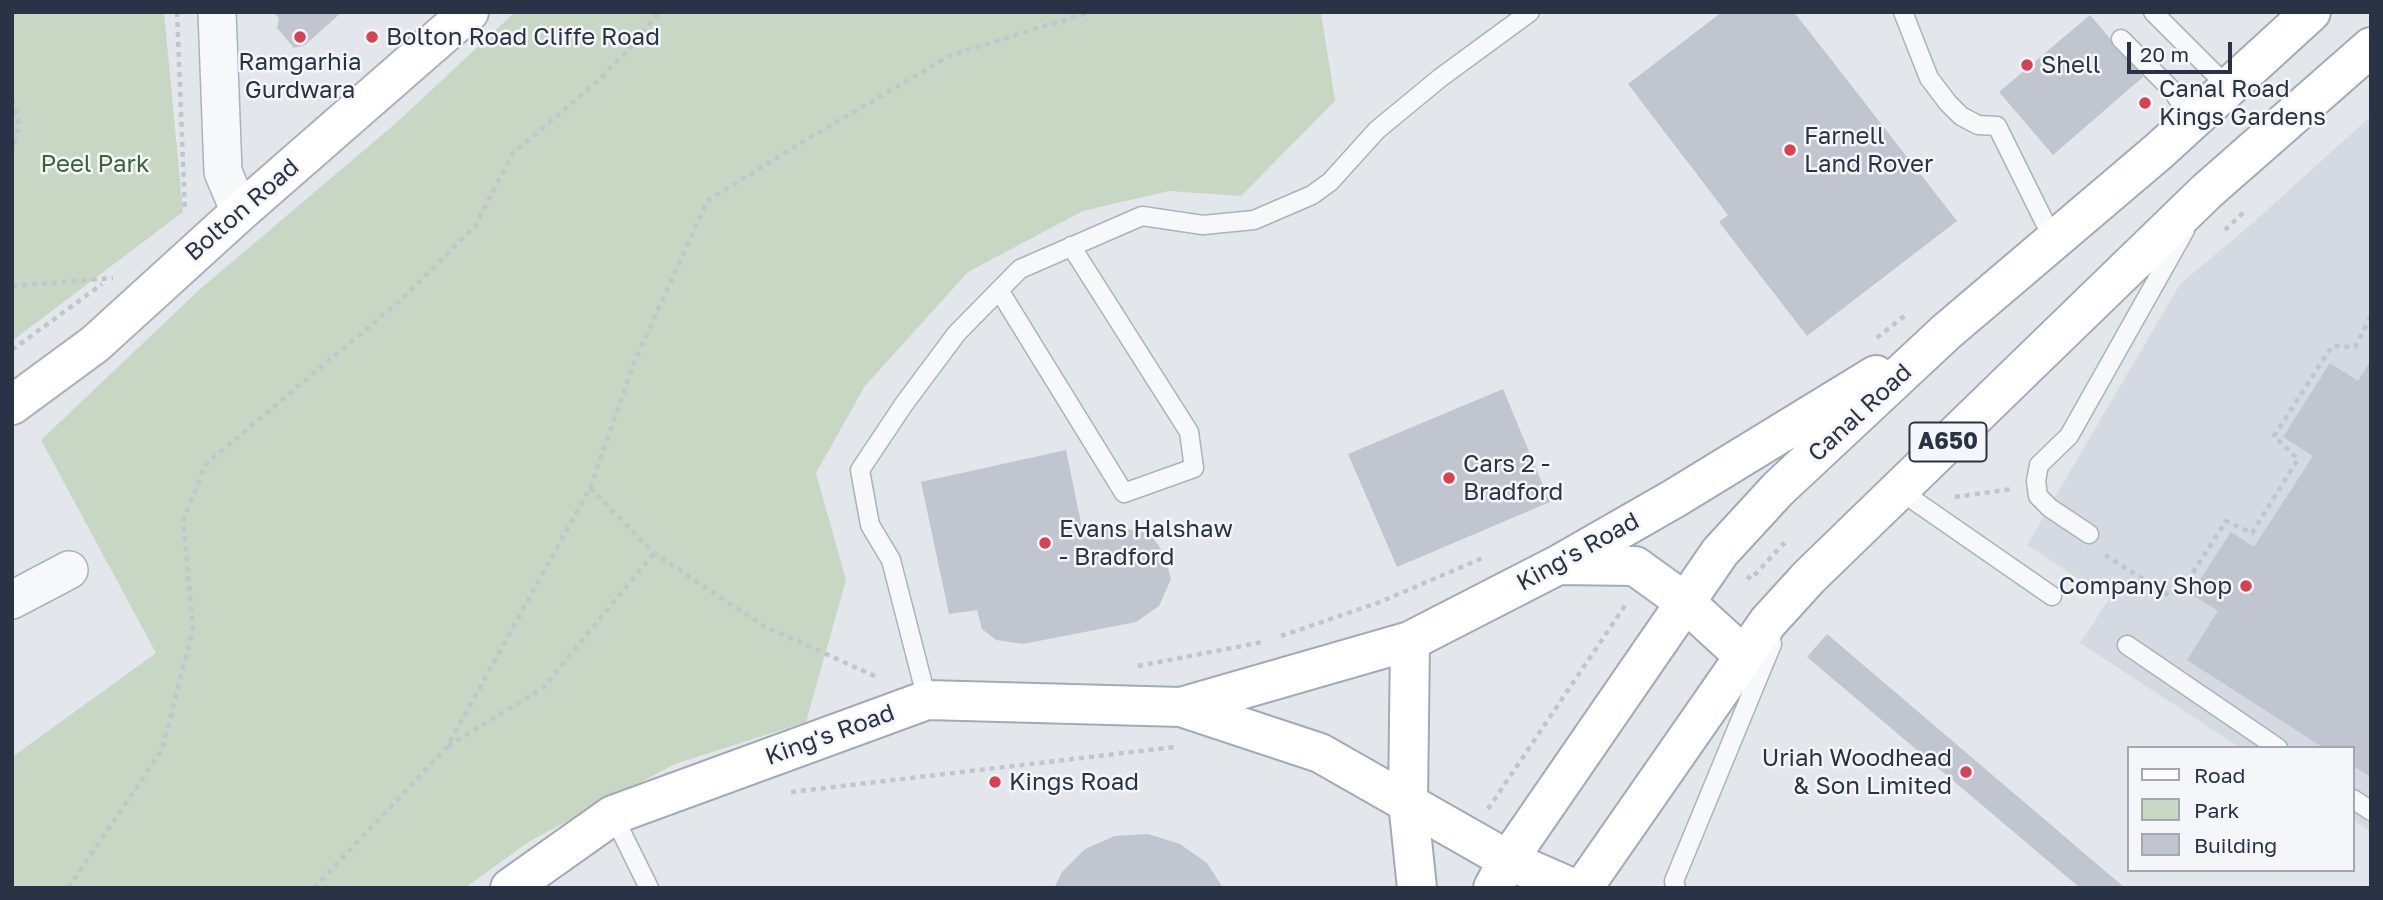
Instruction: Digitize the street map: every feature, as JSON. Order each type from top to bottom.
[{"type":"main road","name":"Bolton Road","points":[[12,405],[95,344],[240,212],[469,12]]},
{"type":"main road","name":"Canal Road","points":[[1500,874],[1720,552],[1779,489],[1946,332],[2159,151],[2311,12]]},
{"type":"main road","name":"A650","points":[[1583,888],[1768,622],[1810,577],[2207,191],[2371,47]]},
{"type":"main road","name":"King's Road","points":[[1181,706],[1410,641],[1558,565],[1675,498],[1946,332]]},
{"type":"main road","points":[[1558,565],[1635,566],[1685,602],[1744,656]]},
{"type":"main road","points":[[1410,641],[1408,802],[1417,888]]},
{"type":"main road","name":"King's Road","points":[[510,888],[613,815],[927,696],[1181,706],[1320,753],[1468,838],[1500,874],[1572,888]]},
{"type":"street","points":[[217,12],[223,172],[240,212]]},
{"type":"street","points":[[12,600],[69,570]]},
{"type":"lane","points":[[1903,12],[1929,78],[1948,103],[1961,116],[1978,125],[1997,126],[2054,241]]},
{"type":"lane","points":[[2153,12],[2228,87]]},
{"type":"lane","points":[[927,696],[891,560],[870,526],[860,470],[904,404],[957,333],[1020,269],[1142,216],[1203,225],[1254,220],[1312,195],[1330,182],[1377,130],[1440,78],[1523,17]]},
{"type":"lane","points":[[2121,39],[2173,91],[2191,120]]},
{"type":"lane","points":[[2089,534],[2050,508],[2038,496],[2036,481],[2039,465],[2068,436],[2207,191]]},
{"type":"lane","points":[[999,290],[1124,493],[1194,468],[1189,432],[1072,246]]},
{"type":"lane","points":[[1899,490],[2052,596]]},
{"type":"lane","points":[[1676,888],[1674,881],[1772,644],[1768,622]]},
{"type":"lane","points":[[2127,645],[2275,746]]},
{"type":"lane","points":[[2355,800],[2371,811]]},
{"type":"lane","points":[[613,815],[649,888]]},
{"type":"path","points":[[177,12],[185,222]]},
{"type":"path","points":[[68,888],[162,750],[193,629],[183,520],[206,464],[403,298],[475,226],[513,153],[598,81],[631,47],[659,12]]},
{"type":"path","points":[[314,888],[447,747],[590,488],[634,363],[707,201],[951,55],[1090,12]]},
{"type":"path","points":[[12,100],[19,125],[12,152]]},
{"type":"path","points":[[12,350],[121,270]]},
{"type":"path","points":[[12,286],[172,273]]},
{"type":"path","points":[[1869,343],[1912,310]]},
{"type":"path","points":[[2103,554],[2170,596],[2185,585],[2226,521],[2252,533],[2298,459],[2274,436],[2332,346],[2355,347],[2371,316]]},
{"type":"path","points":[[590,488],[654,552],[762,625],[915,694],[927,696]]},
{"type":"path","points":[[1945,498],[2018,488]]},
{"type":"path","points":[[447,747],[543,688],[654,552]]},
{"type":"path","points":[[1280,636],[1380,602],[1496,553]]},
{"type":"path","points":[[1468,838],[1647,574]]},
{"type":"path","points":[[1134,667],[1268,641]]},
{"type":"path","points":[[788,792],[1181,746]]},
{"type":"shaded area","points":[[2371,116],[2370,831],[2355,821],[2355,746],[2238,746],[2080,643],[2109,599],[2027,545],[2180,284],[2255,221]]},
{"type":"green space","name":"Peel Park","points":[[12,12],[164,12],[183,212],[12,341]]},
{"type":"green space","points":[[515,12],[1321,12],[1335,101],[1241,196],[1169,191],[1083,211],[968,272],[865,386],[816,473],[846,580],[806,722],[675,764],[530,841],[465,888],[12,888],[12,757],[156,653],[41,440],[199,290],[396,123]]},
{"type":"building","name":"Ramgarhia Gurdwara","points":[[274,12],[342,12],[305,45],[294,48],[277,28],[279,18]]},
{"type":"building","name":"Farnell Land Rover","points":[[1722,12],[1794,12],[1957,221],[1807,336],[1719,222],[1728,215],[1628,84]]},
{"type":"building","points":[[2090,15],[2143,77],[2053,155],[1999,92]]},
{"type":"building","points":[[2371,360],[2371,777],[2355,767],[2355,746],[2321,746],[2187,660],[2218,611],[2191,594],[2231,532],[2254,547],[2313,456],[2283,437],[2330,363],[2358,381]]},
{"type":"building","name":"Cars 2 - Bradford","points":[[1503,389],[1550,502],[1397,567],[1348,454]]},
{"type":"building","name":"Evans Halshaw - Bradford","points":[[1066,450],[1082,528],[1116,527],[1149,533],[1164,553],[1171,579],[1159,606],[1136,622],[1023,644],[996,640],[982,629],[977,610],[949,614],[921,482]]},
{"type":"building","name":"Uriah Woodhead & Son Limited","points":[[1827,634],[2125,888],[2080,888],[1807,657]]},
{"type":"building","points":[[1148,834],[1180,844],[1207,863],[1223,888],[1054,888],[1062,872],[1085,849],[1115,836]]},
{"type":"place","name":"Ramgarhia Gurdwara","points":[[300,37]]},
{"type":"place","name":"Bolton Road Cliffe Road","points":[[372,37]]},
{"type":"place","name":"Shell","points":[[2027,65]]},
{"type":"place","name":"Canal Road Kings Gardens","points":[[2145,103]]},
{"type":"place","name":"Farnell Land Rover","points":[[1790,150]]},
{"type":"place","name":"Cars 2 - Bradford","points":[[1449,478]]},
{"type":"place","name":"Evans Halshaw - Bradford","points":[[1045,543]]},
{"type":"place","name":"Company Shop","points":[[2246,586]]},
{"type":"place","name":"Uriah Woodhead & Son Limited","points":[[1966,772]]},
{"type":"place","name":"Kings Road","points":[[995,782]]}]
